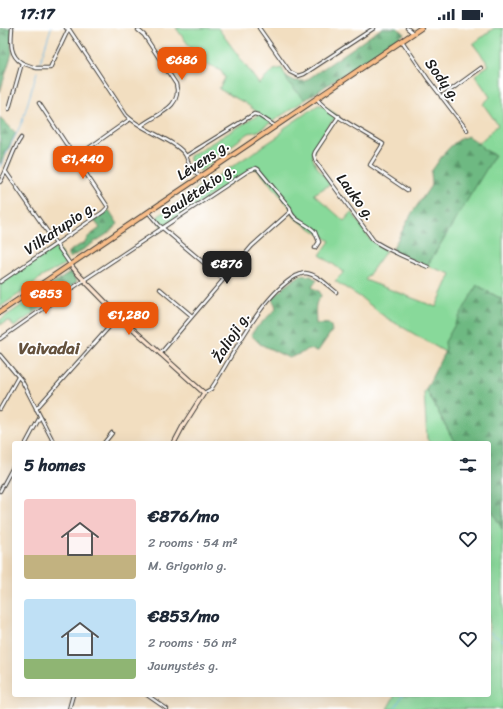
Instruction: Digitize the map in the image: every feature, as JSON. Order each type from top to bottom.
[{"type":"main road","name":"Lėvens g.","points":[[0,312],[421,28]]},
{"type":"main road","points":[[70,264],[119,316],[204,393],[175,441]]},
{"type":"street","points":[[12,28],[12,54],[17,60],[22,64],[47,69],[52,65],[68,28]]},
{"type":"street","points":[[68,28],[130,119],[180,149],[186,156],[189,164],[200,177]]},
{"type":"street","points":[[259,28],[290,72],[298,76],[304,74],[374,28]]},
{"type":"street","points":[[407,28],[413,33]]},
{"type":"street","points":[[138,30],[144,35],[176,84],[178,92],[176,99],[171,106],[141,126]]},
{"type":"street","name":"Sodų g.","points":[[402,41],[441,97],[467,130]]},
{"type":"street","points":[[9,109],[22,64]]},
{"type":"street","points":[[441,97],[481,68]]},
{"type":"street","points":[[316,98],[322,105],[383,144],[370,165],[407,190]]},
{"type":"street","name":"Vilkatupio g.","points":[[0,282],[103,212],[108,207],[39,103]]},
{"type":"street","points":[[186,156],[254,114],[258,115],[274,126]]},
{"type":"street","name":"Lauko g.","points":[[339,116],[315,152],[314,155],[316,162],[374,240],[386,249],[428,267]]},
{"type":"street","points":[[76,157],[130,119]]},
{"type":"street","points":[[0,182],[21,138]]},
{"type":"street","name":"Saulėtekio g.","points":[[0,339],[84,280],[248,170],[256,168],[290,208],[290,212],[295,218],[314,232],[319,242],[314,248]]},
{"type":"street","points":[[6,172],[70,264]]},
{"type":"street","points":[[148,212],[162,228],[223,279]]},
{"type":"street","points":[[160,354],[252,246],[290,212]]},
{"type":"street","name":"Žalioji g.","points":[[204,393],[215,383],[263,307],[280,288],[303,273],[317,277],[336,292]]},
{"type":"street","points":[[160,289],[192,316]]},
{"type":"street","points":[[36,409],[119,316]]},
{"type":"street","points":[[0,355],[22,381],[53,441]]},
{"type":"street","points":[[0,409],[18,377]]},
{"type":"street","points":[[27,441],[40,416]]},
{"type":"street","points":[[106,441],[112,433]]},
{"type":"street","points":[[0,491],[12,469]]},
{"type":"street","points":[[69,709],[72,697]]},
{"type":"street","points":[[150,697],[167,709]]},
{"type":"green space","points":[[0,28],[12,28],[12,53],[0,92]]},
{"type":"green space","points":[[176,28],[218,28],[259,84],[274,70],[282,68],[288,82],[305,100],[258,131],[249,133],[214,158],[211,163],[201,171],[196,169],[191,164],[190,156],[260,114],[245,103],[219,89],[225,78],[221,71],[202,63]]},
{"type":"green space","points":[[382,28],[397,28],[404,34],[305,100],[288,82],[286,76],[295,81],[305,81]]},
{"type":"green space","points":[[494,28],[503,28],[503,300],[477,285],[445,352],[385,317],[360,297],[335,281],[344,272],[320,255],[330,241],[295,218],[290,207],[258,170],[253,168],[162,228],[157,217],[196,190],[198,187],[210,181],[280,135],[283,129],[318,105],[322,105],[337,115],[318,142],[313,158],[318,168],[331,184],[314,194],[344,221],[352,212],[370,239],[386,251],[365,280],[436,307],[451,274],[427,266],[494,155],[483,149],[479,143],[498,125],[483,104],[490,97],[475,75],[489,65],[473,44]]},
{"type":"green space","points":[[0,117],[16,133],[0,164]]},
{"type":"green space","points":[[468,136],[479,143],[483,149],[495,155],[427,266],[395,253],[393,248],[412,213],[432,184],[431,172],[451,146],[462,138]]},
{"type":"green space","points":[[109,210],[118,224],[107,234],[70,258],[68,252],[85,242],[88,237],[100,228],[94,220]]},
{"type":"green space","points":[[55,247],[66,260],[65,264],[40,278],[34,284],[0,307],[0,284]]},
{"type":"green space","points":[[71,272],[77,282],[34,313],[32,309],[33,307],[41,301],[42,298],[38,294]]},
{"type":"green space","points":[[301,275],[311,276],[317,280],[312,287],[320,292],[321,296],[316,304],[316,324],[327,323],[331,326],[332,331],[318,351],[308,349],[289,358],[260,344],[251,335],[255,329],[276,309],[272,300],[285,286]]},
{"type":"green space","points":[[477,285],[503,300],[502,529],[491,509],[491,441],[454,441],[426,389],[446,349],[445,342]]},
{"type":"green space","points":[[38,294],[42,298],[41,301],[33,307],[32,309],[34,313],[14,327],[10,321],[0,325],[0,320]]},
{"type":"green space","points":[[426,389],[454,441],[428,441],[427,439],[424,392]]},
{"type":"green space","points":[[491,509],[503,530],[503,709],[387,709],[394,697],[491,697]]},
{"type":"waterway","points":[[39,66],[51,28]]},
{"type":"waterway","points":[[0,167],[22,122],[37,72]]},
{"type":"waterway","points":[[491,633],[503,641]]},
{"type":"waterway","points":[[394,709],[402,697]]},
{"type":"district","name":"Vaivadai","points":[[49,348]]}]
